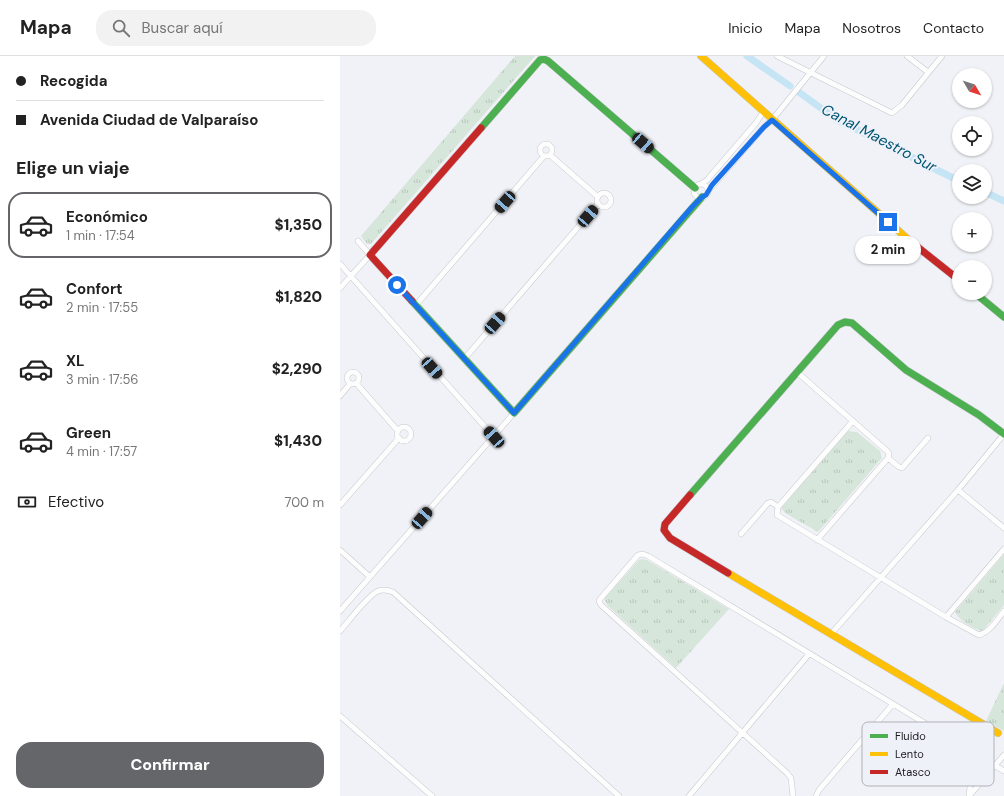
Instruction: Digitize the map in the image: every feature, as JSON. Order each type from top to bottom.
[{"type":"street","points":[[701,56],[762,112],[899,232],[952,274]]},
{"type":"street","points":[[777,56],[892,113],[902,105],[942,56]]},
{"type":"street","points":[[340,612],[494,437],[692,207],[706,195],[764,127],[772,120],[824,56]]},
{"type":"street","points":[[907,56],[928,72]]},
{"type":"street","points":[[340,288],[540,60],[548,61],[697,188],[698,196],[702,197]]},
{"type":"street","points":[[692,207],[697,188],[707,180],[756,123],[762,112]]},
{"type":"street","points":[[416,305],[547,155],[598,197]]},
{"type":"street","points":[[697,188],[705,185],[708,191]]},
{"type":"street","points":[[598,197],[601,194],[606,194],[609,196],[610,201],[608,205],[604,207],[598,204]]},
{"type":"street","points":[[465,358],[598,204],[598,197]]},
{"type":"street","points":[[358,241],[514,413]]},
{"type":"street","points":[[340,264],[494,437]]},
{"type":"street","points":[[984,300],[1004,316]]},
{"type":"street","points":[[831,634],[958,490],[1004,434],[972,410],[906,370],[852,323],[846,321],[838,325],[798,373],[665,524],[664,530],[670,538],[978,722]]},
{"type":"street","points":[[350,384],[347,382],[346,378],[351,372],[355,372],[358,375],[359,379],[356,383]]},
{"type":"street","points":[[798,373],[889,454],[888,458],[817,540]]},
{"type":"street","points":[[340,396],[350,384],[356,383]]},
{"type":"street","points":[[356,383],[398,431],[397,434],[399,438]]},
{"type":"street","points":[[852,422],[778,508],[777,516],[946,617],[979,635],[984,634],[1004,611]]},
{"type":"street","points":[[398,431],[401,428],[406,427],[410,430],[411,434],[409,438],[405,440],[399,438]]},
{"type":"street","points":[[340,505],[399,438]]},
{"type":"street","points":[[888,458],[902,468],[928,438]]},
{"type":"street","points":[[958,490],[1004,528]]},
{"type":"street","points":[[741,534],[768,503],[771,502],[778,508]]},
{"type":"street","points":[[946,617],[1004,549]]},
{"type":"street","points":[[340,550],[370,577]]},
{"type":"street","points":[[793,796],[791,778],[604,608],[600,601],[601,598],[638,555],[643,554],[648,556],[923,722]]},
{"type":"street","points":[[340,631],[371,596],[382,590],[393,592],[619,796]]},
{"type":"street","points":[[689,796],[809,654]]},
{"type":"street","points":[[878,722],[893,704]]},
{"type":"street","points":[[340,716],[432,796]]},
{"type":"street","points":[[994,732],[998,734]]},
{"type":"street","points":[[816,796],[819,790],[862,740]]},
{"type":"street","points":[[1004,755],[995,765],[1004,771]]},
{"type":"street","points":[[969,796],[970,786]]},
{"type":"street","points":[[969,796],[977,786]]},
{"type":"green space","points":[[515,56],[535,56],[371,244],[367,244],[361,236]]},
{"type":"green space","points":[[848,431],[857,432],[880,451],[882,458],[818,532],[785,513],[781,508]]},
{"type":"green space","points":[[1004,554],[1004,605],[982,631],[967,624],[959,618],[955,612]]},
{"type":"green space","points":[[639,560],[647,560],[729,609],[676,668],[608,606],[605,601],[605,598]]},
{"type":"green space","points":[[1004,683],[1004,731],[994,725],[994,722],[986,721]]},
{"type":"waterway","name":"Canal Maestro Sur","points":[[747,56],[790,86]]},
{"type":"waterway","name":"Canal Maestro Sur","points":[[800,93],[836,119],[952,177]]},
{"type":"waterway","name":"Canal Maestro Sur","points":[[992,195],[1004,201]]},
{"type":"traffic: fast","points":[[481,128],[540,60],[544,59],[695,188]]},
{"type":"traffic: fast","points":[[412,301],[514,413],[702,197]]},
{"type":"traffic: fast","points":[[983,300],[1004,317]]},
{"type":"traffic: fast","points":[[690,495],[838,325],[845,322],[852,323],[906,370],[979,415],[1004,434]]},
{"type":"traffic: slow","points":[[701,56],[910,241]]},
{"type":"traffic: slow","points":[[728,573],[979,722]]},
{"type":"traffic: slow","points":[[994,731],[998,733]]},
{"type":"traffic: jam","points":[[412,301],[370,255],[481,128]]},
{"type":"traffic: jam","points":[[910,241],[952,274]]},
{"type":"traffic: jam","points":[[690,495],[665,524],[664,530],[670,538],[728,573]]},
{"type":"route","points":[[397,285],[514,413],[692,207],[706,195],[712,185],[772,120],[888,222]]}]
